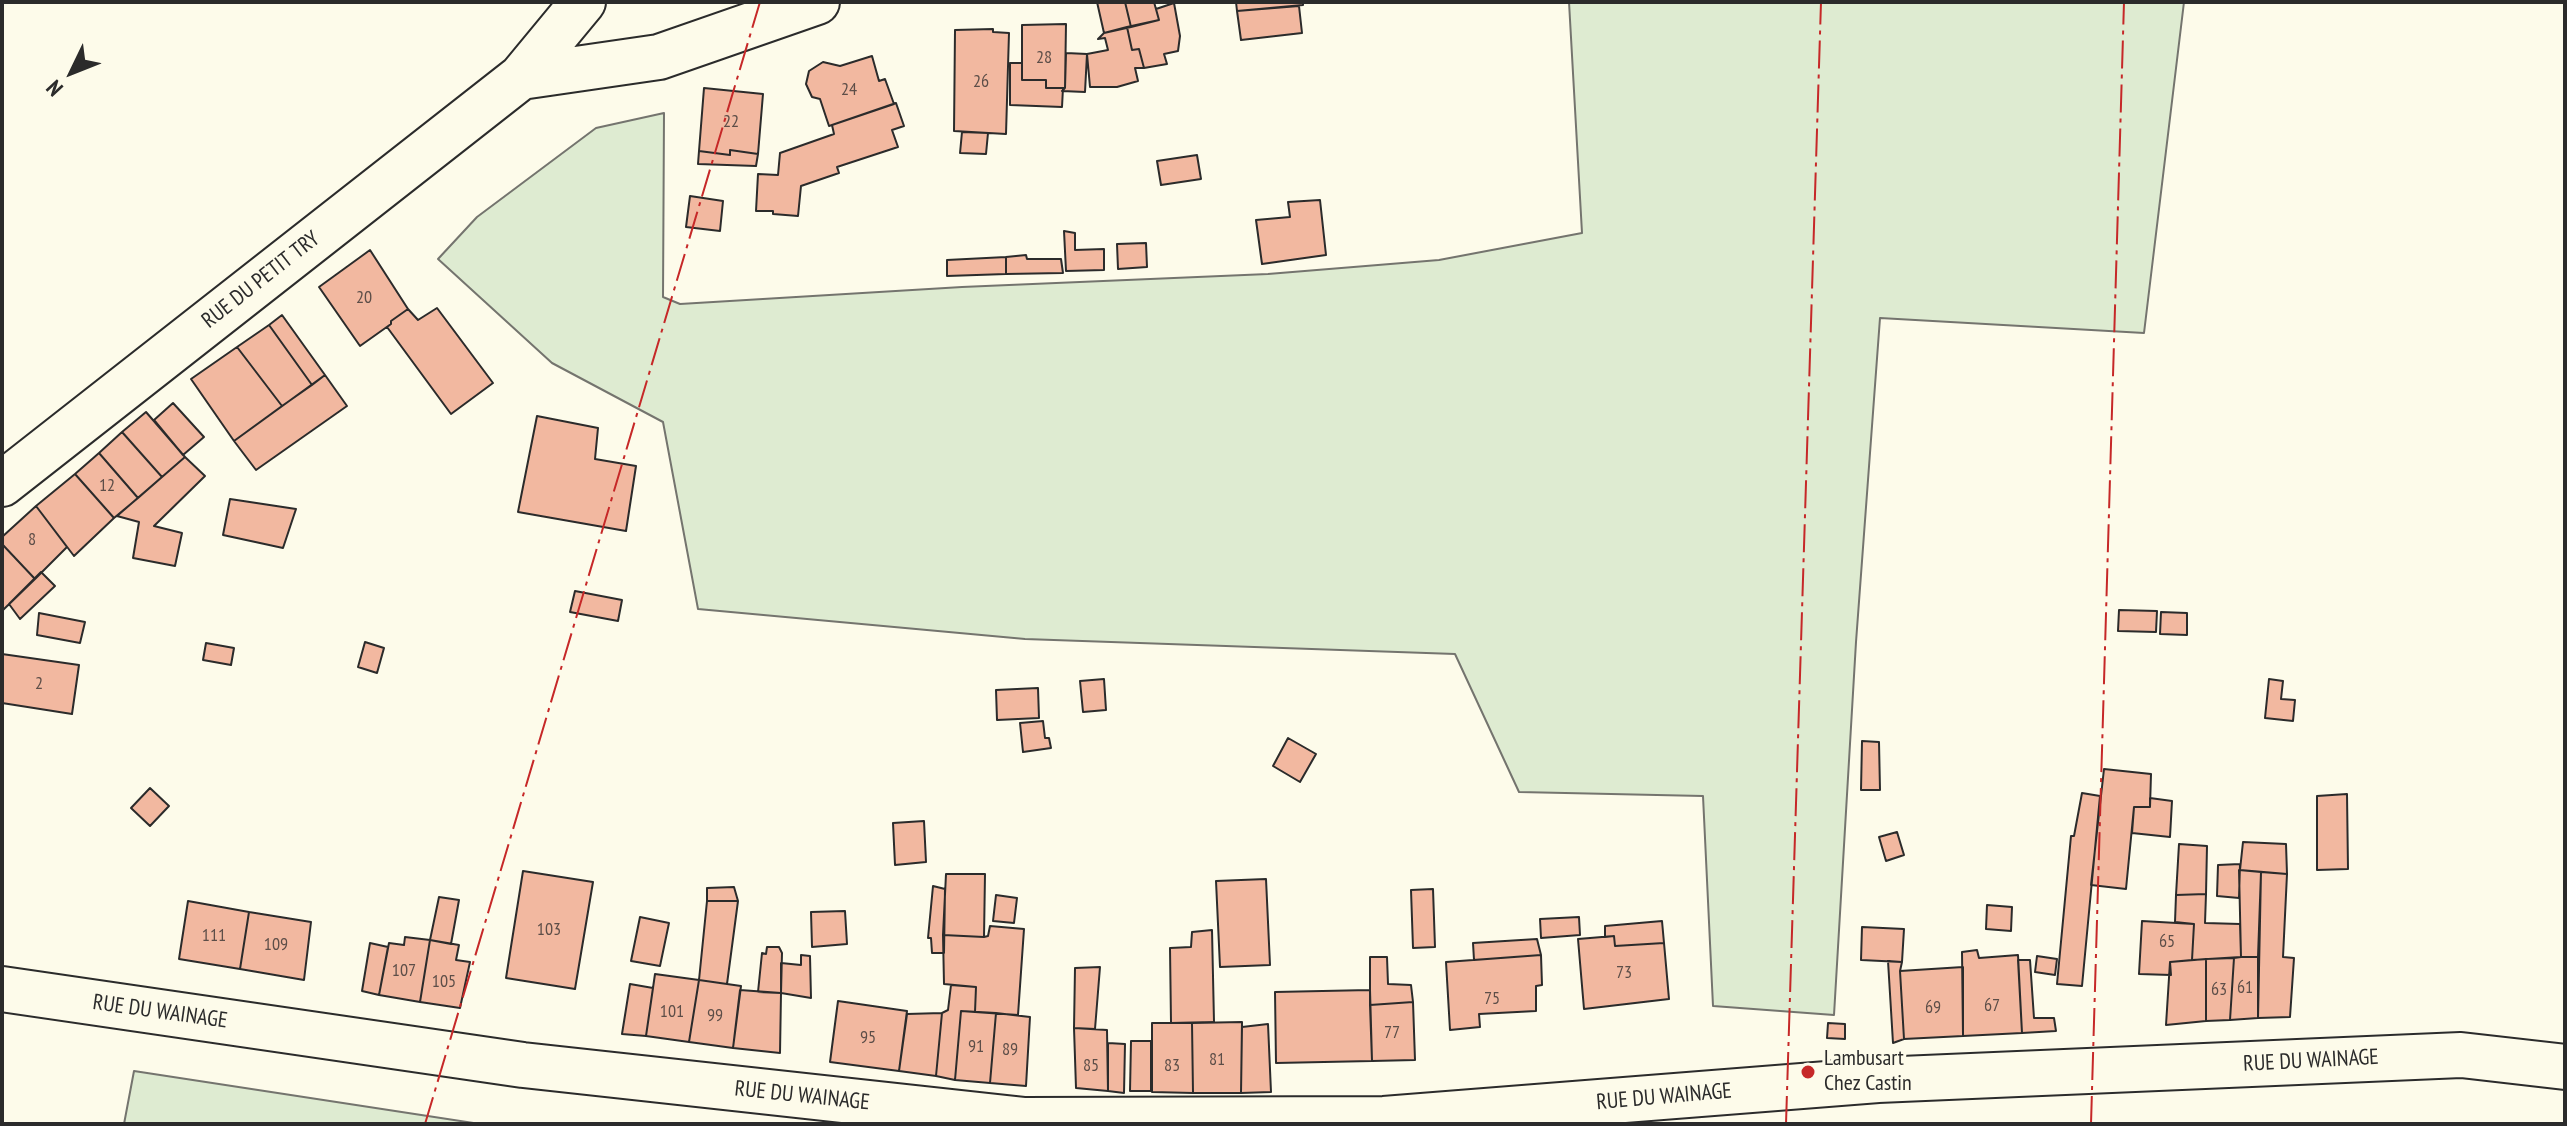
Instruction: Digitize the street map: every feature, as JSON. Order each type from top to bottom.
[{"type":"main road","name":"RUE DU PETIT TRY","points":[[2,484],[521,77],[583,2]]},
{"type":"main road","name":"RUE DU PETIT TRY","points":[[521,77],[659,57],[817,2]]},
{"type":"main road","name":"RUE DU WAINAGE","points":[[2,989],[523,1065],[1025,1120],[1384,1119],[1878,1080],[2461,1055],[2565,1067]]},
{"type":"green space","points":[[1569,2],[2184,2],[2144,333],[1880,318],[1856,642],[1834,1015],[1713,1006],[1703,796],[1519,792],[1455,654],[1025,639],[698,609],[663,422],[552,363],[438,259],[477,217],[596,128],[664,113],[663,297],[680,304],[962,287],[1268,274],[1439,260],[1582,233]]},
{"type":"green space","points":[[134,1071],[480,1124],[124,1124]]},
{"type":"building","points":[[1097,2],[1125,2],[1131,27],[1104,33]]},
{"type":"building","points":[[1125,2],[1154,2],[1159,20],[1131,27]]},
{"type":"building","points":[[1236,2],[1303,2],[1303,5],[1237,11]]},
{"type":"building","points":[[1174,3],[1180,36],[1178,51],[1164,54],[1167,64],[1144,68],[1139,49],[1132,50],[1127,27],[1159,20],[1156,9]]},
{"type":"building","points":[[1299,6],[1302,33],[1241,40],[1237,11]]},
{"type":"building","points":[[1066,24],[1065,88],[1046,88],[1046,80],[1022,80],[1022,25]]},
{"type":"building","points":[[1127,27],[1132,50],[1139,49],[1144,68],[1135,68],[1138,81],[1117,87],[1090,87],[1087,54],[1108,50],[1105,38],[1098,39],[1104,33]]},
{"type":"building","points":[[993,29],[993,32],[1009,33],[1006,134],[954,131],[955,30]]},
{"type":"building","points":[[1066,53],[1087,54],[1085,92],[1062,91],[1065,88]]},
{"type":"building","points":[[872,56],[879,81],[885,79],[894,104],[829,126],[820,99],[812,97],[806,84],[809,71],[823,62],[840,66]]},
{"type":"building","points":[[1010,63],[1022,63],[1022,80],[1046,80],[1046,88],[1063,88],[1062,107],[1010,105]]},
{"type":"building","points":[[704,88],[763,94],[758,154],[730,150],[730,155],[699,151]]},
{"type":"building","points":[[896,103],[904,126],[892,130],[898,147],[837,167],[839,173],[801,186],[798,216],[756,211],[758,174],[778,175],[780,153],[834,134],[832,125]]},
{"type":"building","points":[[962,132],[988,133],[986,154],[960,153]]},
{"type":"building","points":[[730,150],[758,154],[756,166],[698,164],[699,151],[730,155]]},
{"type":"building","points":[[1197,155],[1201,179],[1161,185],[1157,161]]},
{"type":"building","points":[[690,196],[723,201],[720,231],[686,227]]},
{"type":"building","points":[[1320,200],[1326,255],[1262,264],[1256,220],[1290,217],[1288,202]]},
{"type":"building","points":[[1064,231],[1075,233],[1075,250],[1104,249],[1104,270],[1066,271]]},
{"type":"building","points":[[1146,243],[1147,267],[1118,269],[1117,244]]},
{"type":"building","points":[[370,250],[408,309],[360,346],[319,287]]},
{"type":"building","points":[[1026,255],[1027,259],[1061,259],[1063,273],[1006,274],[1006,257]]},
{"type":"building","points":[[1006,257],[1006,274],[947,276],[947,260]]},
{"type":"building","points":[[437,308],[493,383],[451,414],[387,327],[408,309],[418,320]]},
{"type":"building","points":[[282,315],[325,375],[312,385],[269,325]]},
{"type":"building","points":[[269,325],[312,385],[282,406],[237,347]]},
{"type":"building","points":[[237,347],[282,406],[234,441],[191,379]]},
{"type":"building","points":[[325,375],[347,406],[256,470],[234,441]]},
{"type":"building","points":[[173,403],[204,437],[183,455],[154,420]]},
{"type":"building","points":[[146,412],[185,457],[162,477],[122,432]]},
{"type":"building","points":[[537,416],[598,428],[595,459],[636,466],[626,531],[518,512]]},
{"type":"building","points":[[122,432],[162,477],[138,498],[99,453]]},
{"type":"building","points":[[99,453],[138,498],[114,518],[75,474]]},
{"type":"building","points":[[185,457],[205,476],[154,526],[182,533],[175,566],[133,558],[139,522],[117,516]]},
{"type":"building","points":[[75,474],[114,518],[74,556],[36,506]]},
{"type":"building","points":[[230,499],[296,509],[283,548],[223,535]]},
{"type":"building","points":[[36,506],[67,547],[35,579],[2,544],[2,537]]},
{"type":"building","points":[[2,544],[35,579],[2,611]]},
{"type":"building","points":[[41,572],[55,586],[20,619],[9,604]]},
{"type":"building","points":[[575,591],[622,600],[618,621],[570,612]]},
{"type":"building","points":[[2119,610],[2157,611],[2156,632],[2118,631]]},
{"type":"building","points":[[2161,612],[2187,613],[2187,635],[2160,634]]},
{"type":"building","points":[[39,613],[85,622],[80,643],[37,635]]},
{"type":"building","points":[[365,642],[384,648],[377,673],[358,667]]},
{"type":"building","points":[[206,643],[234,648],[231,665],[203,660]]},
{"type":"building","points":[[2,654],[79,665],[72,714],[2,703]]},
{"type":"building","points":[[1104,679],[1106,710],[1083,712],[1080,681]]},
{"type":"building","points":[[2269,679],[2283,681],[2281,699],[2295,700],[2293,721],[2265,718]]},
{"type":"building","points":[[1038,688],[1039,718],[997,720],[996,690]]},
{"type":"building","points":[[1043,721],[1045,738],[1049,738],[1051,748],[1023,752],[1020,723]]},
{"type":"building","points":[[1288,738],[1316,754],[1300,782],[1273,766]]},
{"type":"building","points":[[1862,741],[1879,742],[1880,790],[1861,790]]},
{"type":"building","points":[[2104,769],[2151,774],[2150,807],[2134,807],[2126,889],[2091,885]]},
{"type":"building","points":[[150,788],[169,806],[150,826],[131,808]]},
{"type":"building","points":[[2082,793],[2100,796],[2082,986],[2057,984],[2071,836],[2074,836]]},
{"type":"building","points":[[2347,794],[2348,869],[2317,870],[2317,796]]},
{"type":"building","points":[[2150,798],[2172,801],[2170,837],[2132,833],[2134,807],[2150,807]]},
{"type":"building","points":[[924,821],[926,862],[895,865],[893,823]]},
{"type":"building","points":[[1897,832],[1904,855],[1886,861],[1879,837]]},
{"type":"building","points":[[2243,842],[2286,844],[2287,874],[2240,870]]},
{"type":"building","points":[[2179,844],[2207,846],[2206,894],[2176,895]]},
{"type":"building","points":[[2240,864],[2239,898],[2217,896],[2218,865]]},
{"type":"building","points":[[2239,870],[2261,872],[2258,957],[2241,957]]},
{"type":"building","points":[[523,871],[593,882],[575,989],[506,978]]},
{"type":"building","points":[[2261,872],[2287,874],[2283,957],[2294,958],[2290,1017],[2258,1018]]},
{"type":"building","points":[[946,874],[985,874],[984,937],[943,935]]},
{"type":"building","points":[[1266,879],[1270,965],[1220,967],[1216,881]]},
{"type":"building","points":[[933,886],[945,889],[944,953],[932,953],[931,938],[928,938]]},
{"type":"building","points":[[734,887],[738,901],[707,901],[707,888]]},
{"type":"building","points":[[1433,889],[1435,947],[1413,948],[1411,890]]},
{"type":"building","points":[[2206,894],[2205,923],[2240,924],[2241,957],[2192,960],[2194,924],[2175,922],[2176,895]]},
{"type":"building","points":[[996,895],[1017,898],[1014,923],[993,921]]},
{"type":"building","points":[[439,897],[459,900],[451,944],[430,940]]},
{"type":"building","points":[[188,901],[249,912],[240,969],[179,959]]},
{"type":"building","points":[[707,901],[738,901],[727,984],[699,980]]},
{"type":"building","points":[[1987,905],[2012,907],[2011,931],[1986,929]]},
{"type":"building","points":[[845,911],[847,944],[812,947],[811,912]]},
{"type":"building","points":[[249,912],[311,922],[304,980],[240,969]]},
{"type":"building","points":[[640,917],[669,923],[660,966],[631,961]]},
{"type":"building","points":[[1579,917],[1580,935],[1541,938],[1540,919]]},
{"type":"building","points":[[1662,921],[1664,943],[1615,946],[1614,936],[1605,937],[1605,926]]},
{"type":"building","points":[[2142,921],[2194,924],[2192,960],[2170,962],[2171,975],[2139,974]]},
{"type":"building","points":[[990,926],[1024,929],[1018,1015],[975,1012],[976,987],[944,984],[943,935],[984,937],[988,936]]},
{"type":"building","points":[[1862,927],[1904,929],[1902,962],[1861,960]]},
{"type":"building","points":[[1212,930],[1214,1022],[1171,1023],[1170,948],[1191,947],[1192,932]]},
{"type":"building","points":[[1614,936],[1615,946],[1664,943],[1669,999],[1584,1009],[1578,939]]},
{"type":"building","points":[[405,937],[430,940],[420,1002],[379,995],[389,943],[404,945]]},
{"type":"building","points":[[1537,939],[1541,955],[1474,960],[1473,943]]},
{"type":"building","points":[[430,940],[459,945],[456,960],[470,962],[460,1008],[420,1002]]},
{"type":"building","points":[[370,943],[388,947],[379,995],[362,991]]},
{"type":"building","points":[[767,947],[779,947],[782,953],[781,993],[758,992],[762,953],[766,954]]},
{"type":"building","points":[[1977,950],[1979,958],[2018,955],[2022,1033],[1963,1036],[1962,952]]},
{"type":"building","points":[[801,955],[810,956],[811,998],[781,993],[781,963],[801,965]]},
{"type":"building","points":[[1541,955],[1542,985],[1536,986],[1536,1011],[1479,1014],[1480,1027],[1450,1030],[1446,962]]},
{"type":"building","points":[[2037,956],[2057,959],[2055,975],[2035,972]]},
{"type":"building","points":[[1370,957],[1387,957],[1388,984],[1411,985],[1413,1002],[1370,1005]]},
{"type":"building","points":[[2258,957],[2258,1018],[2230,1020],[2234,958]]},
{"type":"building","points":[[2234,958],[2230,1020],[2206,1021],[2206,959]]},
{"type":"building","points":[[2206,959],[2206,1021],[2166,1025],[2170,962]]},
{"type":"building","points":[[2018,960],[2030,960],[2034,1018],[2054,1018],[2056,1031],[2022,1033]]},
{"type":"building","points":[[1888,961],[1902,962],[1904,1039],[1893,1043]]},
{"type":"building","points":[[1100,967],[1095,1029],[1074,1028],[1075,968]]},
{"type":"building","points":[[1963,967],[1963,1036],[1904,1039],[1900,971]]},
{"type":"building","points":[[655,974],[699,980],[689,1042],[646,1036]]},
{"type":"building","points":[[699,980],[741,986],[733,1048],[689,1042]]},
{"type":"building","points":[[630,984],[653,988],[646,1036],[622,1034]]},
{"type":"building","points":[[951,985],[976,987],[975,1012],[961,1011],[955,1080],[936,1076],[942,1013],[948,1010]]},
{"type":"building","points":[[740,990],[781,993],[780,1053],[733,1048]]},
{"type":"building","points":[[1370,990],[1372,1061],[1276,1063],[1275,992]]},
{"type":"building","points":[[838,1001],[907,1011],[899,1071],[830,1062]]},
{"type":"building","points":[[1413,1002],[1415,1060],[1372,1061],[1370,1005]]},
{"type":"building","points":[[961,1011],[996,1013],[990,1083],[955,1080]]},
{"type":"building","points":[[942,1013],[936,1076],[899,1071],[907,1014]]},
{"type":"building","points":[[996,1013],[1030,1017],[1026,1086],[990,1083]]},
{"type":"building","points":[[1242,1022],[1241,1093],[1193,1093],[1192,1023]]},
{"type":"building","points":[[1152,1023],[1192,1023],[1193,1093],[1152,1092]]},
{"type":"building","points":[[1828,1023],[1845,1024],[1845,1039],[1827,1038]]},
{"type":"building","points":[[1268,1024],[1271,1092],[1241,1093],[1242,1027]]},
{"type":"building","points":[[1074,1028],[1107,1030],[1108,1091],[1076,1088]]},
{"type":"building","points":[[1131,1041],[1151,1041],[1151,1091],[1130,1091]]},
{"type":"building","points":[[1108,1043],[1125,1044],[1124,1093],[1108,1091]]},
{"type":"power","points":[[425,1124],[760,2]]},
{"type":"power","points":[[1786,1124],[1821,2]]},
{"type":"power","points":[[2091,1124],[2124,2]]},
{"type":"place","name":"Lambusart Chez Castin","points":[[1808,1072]]}]
